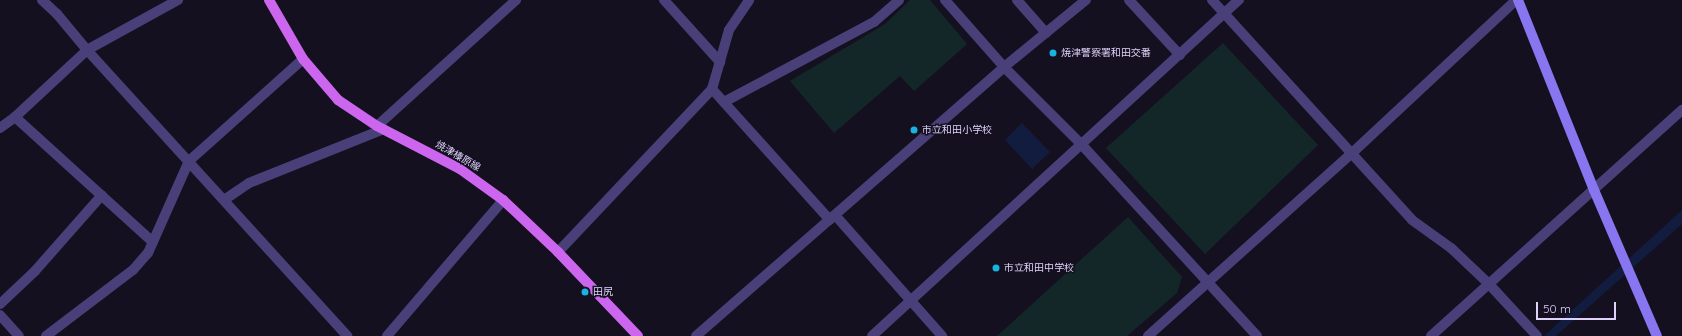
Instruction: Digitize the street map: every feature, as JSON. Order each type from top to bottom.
[{"type":"main road","name":"焼津榛原線","points":[[269,0],[303,59],[338,100],[380,128],[460,169],[503,200],[558,252],[638,336]]},
{"type":"street","points":[[42,0],[57,14],[87,50],[189,160],[347,336]]},
{"type":"street","points":[[0,128],[15,117],[87,50],[178,0]]},
{"type":"street","points":[[224,200],[249,183],[380,128],[516,0]]},
{"type":"street","points":[[664,0],[720,62]]},
{"type":"street","points":[[558,252],[712,90],[729,30],[749,0]]},
{"type":"street","points":[[724,102],[874,22],[899,0]]},
{"type":"street","points":[[945,0],[1004,67],[1082,145],[1257,336]]},
{"type":"street","points":[[1017,0],[1046,33]]},
{"type":"street","points":[[696,336],[1004,67],[1086,0]]},
{"type":"street","points":[[1129,0],[1180,55]]},
{"type":"street","points":[[1212,0],[1412,220],[1451,248],[1488,283],[1536,334]]},
{"type":"street","points":[[872,336],[1239,0]]},
{"type":"street","points":[[1148,336],[1351,154],[1517,0],[1594,190],[1633,277],[1657,336]]},
{"type":"street","points":[[46,336],[133,270],[148,253],[189,160],[303,59]]},
{"type":"street","points":[[712,90],[942,336]]},
{"type":"street","points":[[1431,336],[1488,283],[1682,110]]},
{"type":"street","points":[[15,117],[153,242]]},
{"type":"street","points":[[0,304],[35,271],[102,195]]},
{"type":"street","points":[[387,336],[503,200]]},
{"type":"street","points":[[0,316],[19,336]]},
{"type":"green space","points":[[910,0],[930,0],[967,44],[914,91],[900,76],[834,133],[790,81],[885,24]]},
{"type":"green space","points":[[1223,43],[1318,145],[1205,254],[1106,148]]},
{"type":"green space","points":[[1128,217],[1182,277],[1177,293],[1127,336],[997,336]]},
{"type":"water","points":[[1022,123],[1050,152],[1032,169],[1005,140]]},
{"type":"water","points":[[1682,210],[1682,224],[1556,336],[1544,336]]},
{"type":"place","name":"焼津警察署和田交番","points":[[1053,53]]},
{"type":"place","name":"市立和田小学校","points":[[914,130]]},
{"type":"place","name":"市立和田中学校","points":[[996,268]]},
{"type":"place","name":"田尻","points":[[585,292]]}]
